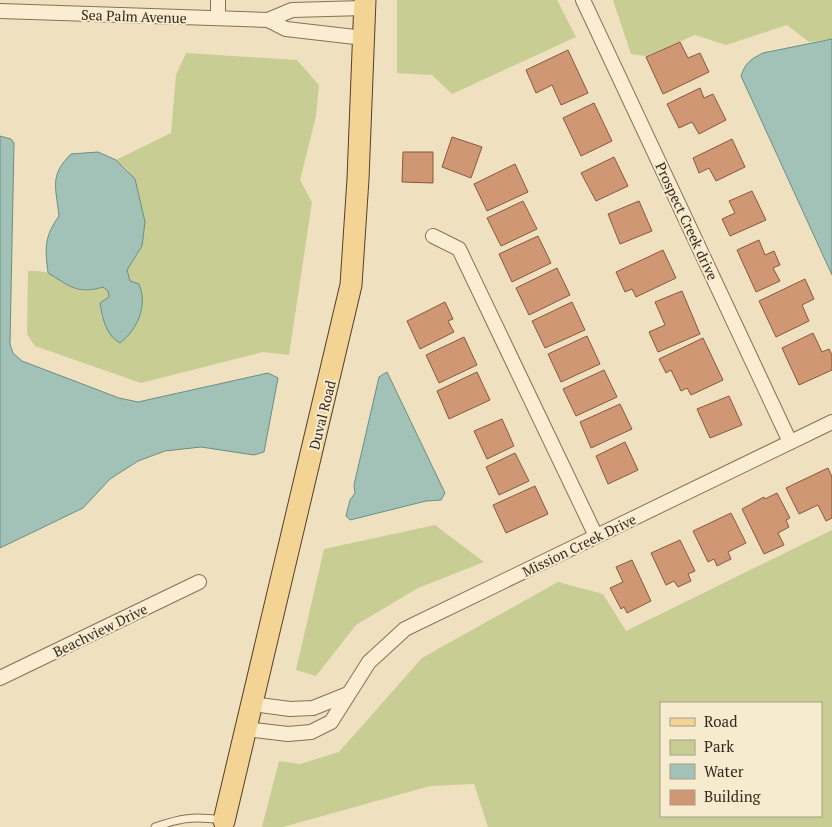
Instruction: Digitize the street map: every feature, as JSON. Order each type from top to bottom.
[{"type":"main road","name":"Duval Road","points":[[224,821],[352,285],[364,4]]},
{"type":"street","points":[[218,0],[218,18]]},
{"type":"street","name":"Prospect Creek drive","points":[[583,0],[790,442]]},
{"type":"street","name":"Sea Palm Avenue","points":[[268,20],[292,10],[364,4]]},
{"type":"street","name":"Sea Palm Avenue","points":[[1,8],[268,20],[286,29],[364,38]]},
{"type":"street","points":[[433,236],[459,249],[596,536]]},
{"type":"street","name":"Mission Creek Drive","points":[[246,729],[288,734],[311,732],[331,722],[369,662],[405,629],[832,422]]},
{"type":"street","name":"Beachview Drive","points":[[0,678],[199,582]]},
{"type":"street","points":[[252,704],[290,709],[313,708],[348,694]]},
{"type":"lane","points":[[155,827],[183,818],[198,816],[224,821]]},
{"type":"green space","points":[[397,0],[557,0],[576,37],[452,94],[432,75],[397,73]]},
{"type":"green space","points":[[613,0],[832,0],[832,39],[809,42],[787,25],[726,45],[695,35],[646,56],[631,54]]},
{"type":"green space","points":[[186,53],[297,60],[319,85],[316,116],[300,180],[312,202],[289,355],[263,352],[141,383],[35,346],[27,334],[28,271],[48,273],[78,290],[84,291],[103,287],[109,291],[109,297],[100,303],[102,319],[130,282],[127,270],[142,246],[128,170],[116,160],[171,133],[176,75]]},
{"type":"green space","points":[[435,525],[484,562],[418,588],[356,625],[316,676],[296,670],[324,549]]},
{"type":"green space","points":[[832,530],[832,827],[488,827],[474,784],[430,786],[283,827],[262,827],[279,761],[300,764],[339,752],[422,658],[558,582],[603,594],[626,631]]},
{"type":"water","points":[[832,39],[832,275],[741,76],[749,62],[763,53]]},
{"type":"water","points":[[0,136],[11,139],[14,143],[10,344],[13,353],[22,361],[119,398],[138,402],[268,373],[278,378],[264,452],[254,455],[201,447],[165,451],[138,461],[110,479],[83,508],[0,548]]},
{"type":"water","points":[[98,152],[116,160],[135,179],[145,222],[142,246],[127,270],[130,281],[139,284],[142,292],[142,308],[132,331],[120,343],[111,336],[105,326],[102,314],[100,303],[109,297],[108,291],[103,287],[80,290],[68,285],[48,273],[46,256],[48,237],[59,216],[56,182],[59,169],[71,154]]},
{"type":"water","points":[[387,372],[445,493],[441,500],[426,501],[350,520],[346,516],[350,500],[355,493],[354,485],[379,377]]},
{"type":"building","points":[[680,42],[688,58],[700,53],[709,72],[663,94],[646,57]]},
{"type":"building","points":[[568,50],[588,93],[561,105],[552,85],[536,93],[526,70]]},
{"type":"building","points":[[700,88],[704,98],[713,94],[726,120],[699,134],[692,122],[679,128],[667,104]]},
{"type":"building","points":[[594,103],[612,141],[581,156],[563,118]]},
{"type":"building","points":[[452,137],[482,147],[471,178],[442,167]]},
{"type":"building","points":[[732,139],[745,167],[716,181],[709,168],[699,173],[693,158]]},
{"type":"building","points":[[403,152],[433,152],[433,183],[402,182]]},
{"type":"building","points":[[614,157],[628,186],[596,201],[581,173]]},
{"type":"building","points":[[515,164],[528,192],[487,211],[474,184]]},
{"type":"building","points":[[752,191],[766,220],[730,236],[722,219],[735,213],[729,201]]},
{"type":"building","points":[[523,201],[537,229],[501,246],[487,218]]},
{"type":"building","points":[[639,201],[652,231],[620,244],[608,214]]},
{"type":"building","points":[[538,236],[551,263],[512,282],[499,254]]},
{"type":"building","points":[[759,240],[765,255],[774,251],[780,265],[773,268],[780,281],[756,292],[737,250]]},
{"type":"building","points":[[663,250],[676,278],[636,297],[632,289],[625,292],[616,272]]},
{"type":"building","points":[[557,268],[570,295],[529,315],[516,288]]},
{"type":"building","points":[[805,279],[814,299],[802,305],[809,321],[776,337],[759,301]]},
{"type":"building","points":[[682,291],[700,334],[658,352],[649,332],[665,325],[655,302]]},
{"type":"building","points":[[445,302],[453,319],[448,321],[454,332],[420,349],[407,321]]},
{"type":"building","points":[[572,302],[585,330],[545,348],[532,321]]},
{"type":"building","points":[[813,333],[822,352],[829,349],[832,355],[832,370],[799,385],[782,348]]},
{"type":"building","points":[[587,336],[600,364],[561,382],[548,354]]},
{"type":"building","points":[[464,337],[477,365],[439,383],[426,355]]},
{"type":"building","points":[[703,338],[723,380],[691,395],[687,388],[681,391],[671,370],[666,373],[659,359]]},
{"type":"building","points":[[604,370],[617,397],[576,416],[563,389]]},
{"type":"building","points":[[477,372],[490,400],[449,419],[437,391]]},
{"type":"building","points":[[729,396],[742,425],[710,438],[697,409]]},
{"type":"building","points":[[620,404],[632,429],[591,448],[580,422]]},
{"type":"building","points":[[502,419],[514,446],[487,459],[474,431]]},
{"type":"building","points":[[625,442],[638,470],[608,484],[596,456]]},
{"type":"building","points":[[515,453],[529,481],[499,495],[486,467]]},
{"type":"building","points":[[828,468],[832,477],[832,518],[826,521],[818,505],[799,514],[786,488]]},
{"type":"building","points":[[535,486],[548,514],[506,533],[493,505]]},
{"type":"building","points":[[777,493],[790,518],[786,520],[789,527],[778,533],[784,545],[764,554],[742,509],[764,497],[765,499]]},
{"type":"building","points":[[731,513],[746,543],[728,552],[731,559],[717,566],[714,559],[708,562],[693,531]]},
{"type":"building","points":[[680,540],[695,571],[688,574],[691,581],[678,587],[674,581],[666,585],[651,553]]},
{"type":"building","points":[[632,560],[651,601],[627,613],[624,607],[621,609],[610,588],[623,582],[616,567]]}]
